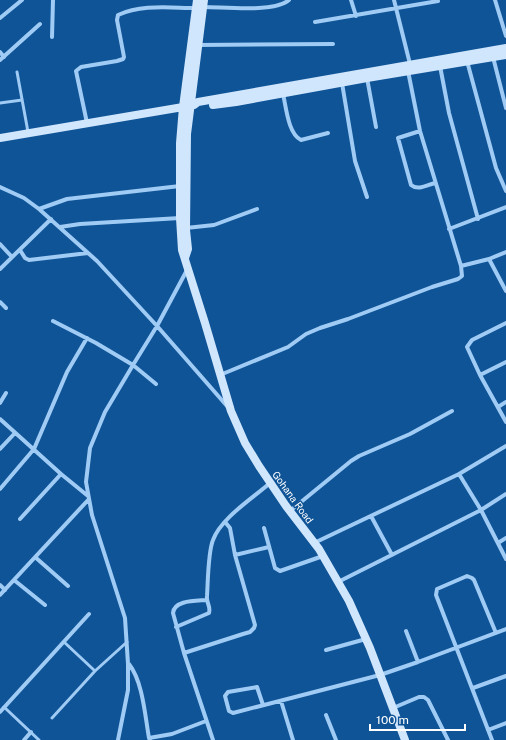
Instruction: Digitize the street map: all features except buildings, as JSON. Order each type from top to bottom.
[{"type":"main road","points":[[189,106],[198,45],[200,4]]},
{"type":"main road","points":[[185,258],[188,249],[186,228],[187,134],[200,4]]},
{"type":"main road","points":[[189,106],[198,102],[409,67],[506,48]]},
{"type":"main road","points":[[0,138],[189,106],[228,103],[367,78],[409,67],[440,65],[506,54]]},
{"type":"main road","name":"Gohana Road","points":[[189,106],[180,143],[180,218],[182,250],[230,408],[245,443],[270,483],[323,556],[349,601],[366,639],[393,708],[403,739]]},
{"type":"street","points":[[0,18],[22,0]]},
{"type":"street","points":[[52,37],[53,0]]},
{"type":"street","points":[[87,123],[76,71],[81,67],[118,61],[124,58],[117,20],[118,15],[132,10],[200,4],[249,8],[273,7],[284,4],[289,0]]},
{"type":"street","points":[[351,0],[356,16]]},
{"type":"street","points":[[220,375],[288,348],[306,334],[320,328],[458,279],[463,274],[420,132],[409,67],[394,0]]},
{"type":"street","points":[[495,0],[506,36]]},
{"type":"street","points":[[315,22],[438,2]]},
{"type":"street","points":[[0,52],[2,58],[40,24]]},
{"type":"street","points":[[198,45],[333,44]]},
{"type":"street","points":[[493,57],[506,108]]},
{"type":"street","points":[[467,61],[496,168],[506,191]]},
{"type":"street","points":[[440,65],[449,113],[478,219]]},
{"type":"street","points":[[367,78],[376,127]]},
{"type":"street","points":[[342,82],[355,161],[367,197]]},
{"type":"street","points":[[282,93],[291,129],[294,135],[301,140],[328,133]]},
{"type":"street","points":[[420,132],[398,138],[401,153],[411,185],[413,187],[417,188],[435,183]]},
{"type":"street","points":[[39,209],[73,198],[180,186]]},
{"type":"street","points":[[0,187],[24,198],[60,227],[157,326],[230,408]]},
{"type":"street","points":[[449,229],[506,207]]},
{"type":"street","points":[[186,228],[214,225],[257,210]]},
{"type":"street","points":[[60,227],[80,224],[180,218]]},
{"type":"street","points":[[0,269],[51,219]]},
{"type":"street","points":[[0,244],[12,257]]},
{"type":"street","points":[[20,250],[25,258],[29,260],[88,254]]},
{"type":"street","points":[[461,266],[489,259],[506,252]]},
{"type":"street","points":[[489,259],[505,285],[506,291]]},
{"type":"street","points":[[118,740],[128,690],[128,641],[125,618],[92,515],[86,482],[90,448],[105,412],[157,326],[188,268]]},
{"type":"street","points":[[0,302],[6,308]]},
{"type":"street","points":[[53,322],[87,338],[133,365],[156,384]]},
{"type":"street","points":[[506,323],[472,340],[468,345],[467,350],[506,422]]},
{"type":"street","points":[[0,489],[34,449],[67,372],[87,338]]},
{"type":"street","points":[[480,375],[506,362]]},
{"type":"street","points":[[0,403],[6,393]]},
{"type":"street","points":[[498,407],[506,402]]},
{"type":"street","points":[[290,511],[359,456],[410,434],[452,411]]},
{"type":"street","points":[[0,419],[89,497]]},
{"type":"street","points":[[0,449],[15,433]]},
{"type":"street","points":[[314,543],[458,474],[506,446]]},
{"type":"street","points":[[20,519],[61,474]]},
{"type":"street","points":[[458,474],[481,510],[506,559]]},
{"type":"street","points":[[176,627],[209,614],[210,608],[206,600],[212,545],[215,534],[225,522],[270,483]]},
{"type":"street","points":[[338,582],[481,510],[506,494]]},
{"type":"street","points":[[0,595],[89,497]]},
{"type":"street","points":[[371,516],[392,555]]},
{"type":"street","points":[[184,653],[250,632],[255,625],[235,555],[230,528],[225,522]]},
{"type":"street","points":[[264,528],[275,568],[280,571],[323,556]]},
{"type":"street","points":[[498,543],[506,538]]},
{"type":"street","points":[[235,555],[269,547]]},
{"type":"street","points":[[36,557],[68,586]]},
{"type":"street","points":[[492,740],[436,595],[438,588],[467,576],[472,578],[496,633]]},
{"type":"street","points":[[14,580],[45,605]]},
{"type":"street","points":[[0,586],[5,590]]},
{"type":"street","points":[[206,600],[176,605],[173,613],[184,653],[213,740]]},
{"type":"street","points":[[0,712],[89,614]]},
{"type":"street","points":[[263,705],[257,687],[228,692],[225,696],[229,711],[233,713],[380,675],[506,629]]},
{"type":"street","points":[[406,631],[418,662]]},
{"type":"street","points":[[326,650],[366,639]]},
{"type":"street","points":[[128,664],[133,670],[140,689],[150,739],[172,734],[206,721]]},
{"type":"street","points":[[473,688],[506,676]]},
{"type":"street","points":[[393,708],[419,697],[424,697],[428,700],[448,740]]},
{"type":"street","points":[[281,701],[293,740]]},
{"type":"street","points":[[326,715],[336,740]]},
{"type":"street","points":[[488,730],[506,723]]},
{"type":"street","points":[[24,740],[31,732]]},
{"type":"street","points":[[172,734],[174,740]]},
{"type":"lane","points":[[17,72],[28,133]]},
{"type":"lane","points":[[0,103],[22,100]]},
{"type":"lane","points":[[52,718],[95,671],[128,641]]},
{"type":"lane","points":[[64,642],[95,671]]},
{"type":"lane","points":[[4,708],[39,740]]}]
